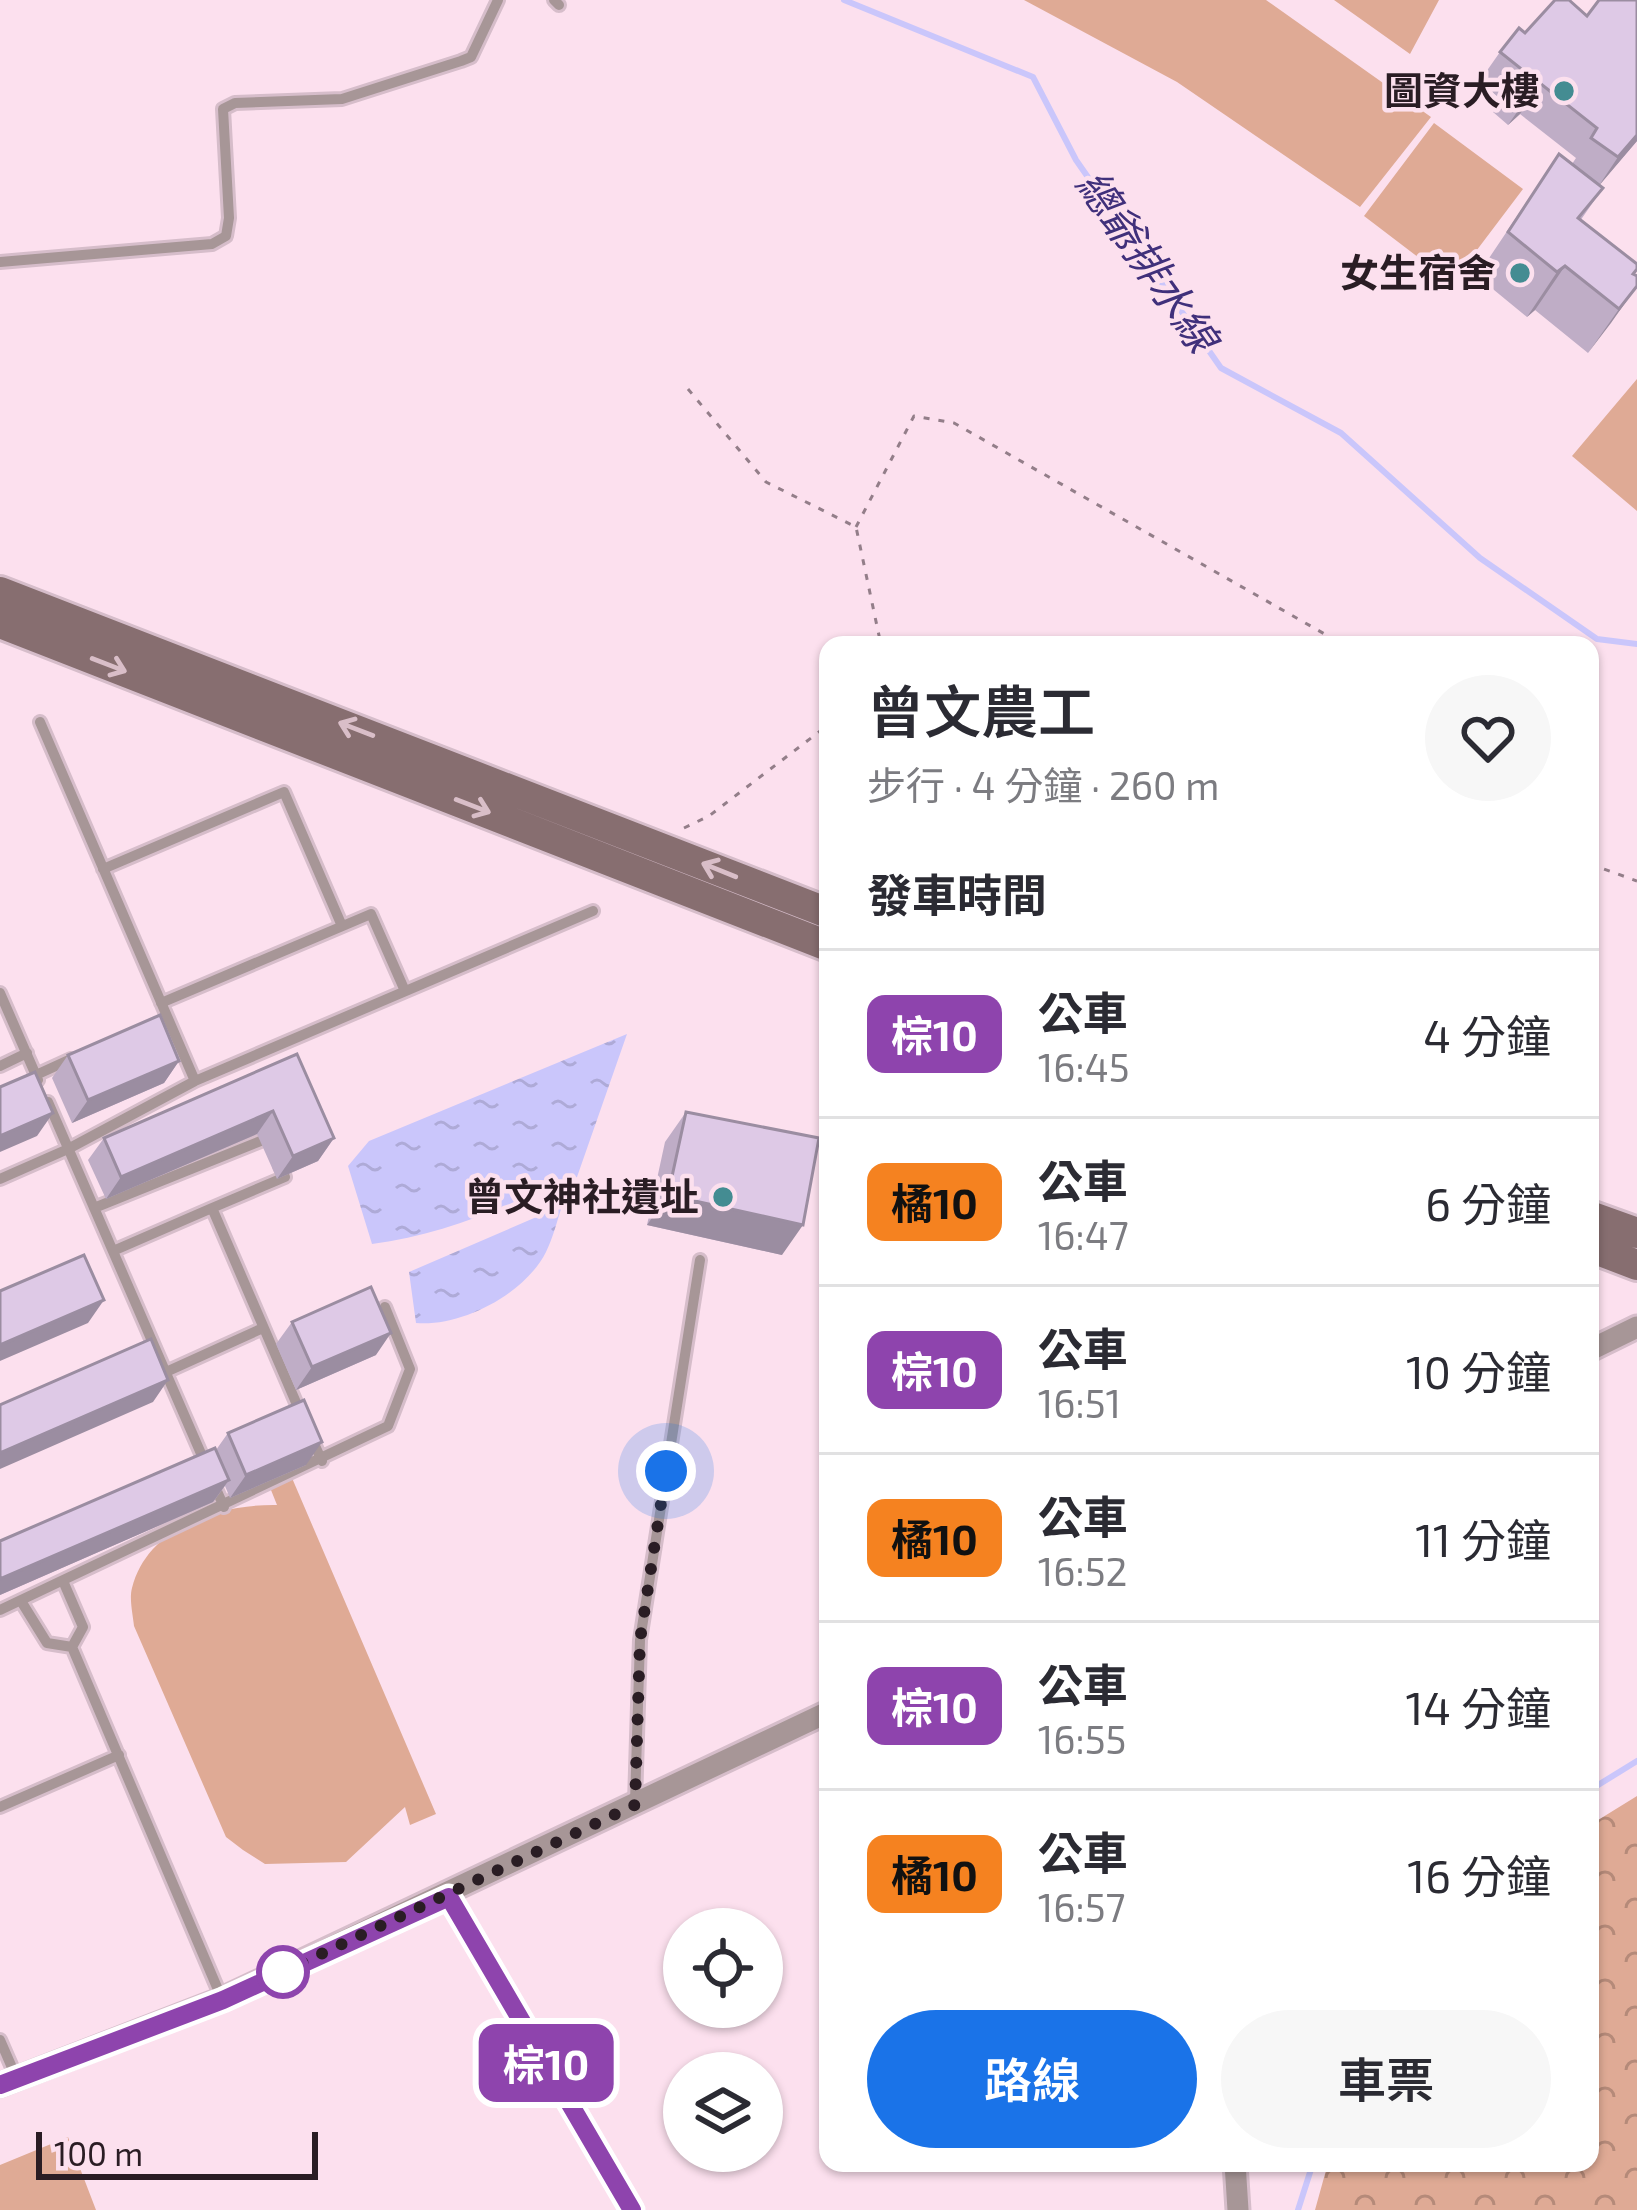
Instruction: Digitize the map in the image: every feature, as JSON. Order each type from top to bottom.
[{"type":"main road","points":[[0,592],[819,909]]},
{"type":"main road","points":[[0,622],[819,942]]},
{"type":"main road","points":[[1599,1219],[1637,1233]]},
{"type":"main road","points":[[1599,1250],[1637,1265]]},
{"type":"street","points":[[1599,1347],[1637,1328]]},
{"type":"street","points":[[9,2082],[223,2000],[449,1897],[819,1716]]},
{"type":"street","points":[[1236,2172],[1238,2210]]},
{"type":"lane","points":[[0,262],[212,244],[226,236],[230,218],[223,109],[236,103],[342,99],[461,61],[471,57],[498,0]]},
{"type":"lane","points":[[40,722],[195,1081]]},
{"type":"lane","points":[[103,869],[284,792],[342,926]]},
{"type":"lane","points":[[0,1178],[68,1149],[195,1081],[593,911]]},
{"type":"lane","points":[[161,1004],[371,914],[405,991]]},
{"type":"lane","points":[[0,992],[224,1507]]},
{"type":"lane","points":[[0,1066],[27,1053]]},
{"type":"lane","points":[[36,1075],[76,1057]]},
{"type":"lane","points":[[94,1208],[266,1134],[285,1177],[113,1251]]},
{"type":"lane","points":[[212,1208],[322,1461]]},
{"type":"lane","points":[[635,1805],[640,1640],[700,1260]]},
{"type":"lane","points":[[0,1610],[388,1426],[410,1369],[386,1307]]},
{"type":"lane","points":[[166,1372],[263,1328]]},
{"type":"lane","points":[[63,1581],[83,1627],[72,1647]]},
{"type":"lane","points":[[21,1601],[47,1643],[72,1647]]},
{"type":"lane","points":[[72,1647],[223,2000]]},
{"type":"lane","points":[[0,1807],[119,1756]]},
{"type":"lane","points":[[449,1897],[632,2210]]},
{"type":"lane","points":[[0,2040],[9,2082]]},
{"type":"path","points":[[688,389],[766,482],[856,527]]},
{"type":"path","points":[[879,636],[856,527],[914,416],[954,423],[1328,636]]},
{"type":"path","points":[[644,840],[668,836],[710,816],[819,732]]},
{"type":"path","points":[[1599,867],[1637,881]]},
{"type":"green space","points":[[1024,0],[1266,0],[1431,117],[1360,207],[1177,82]]},
{"type":"green space","points":[[1334,0],[1439,0],[1410,54]]},
{"type":"green space","points":[[1434,123],[1523,189],[1452,283],[1364,216]]},
{"type":"green space","points":[[1637,379],[1637,511],[1572,456]]},
{"type":"green space","points":[[289,1471],[436,1814],[410,1825],[405,1807],[346,1862],[265,1864],[226,1837],[134,1626],[132,1588],[154,1548],[190,1522],[211,1514],[277,1505],[267,1480]]},
{"type":"green space","points":[[1637,1796],[1637,2210],[1315,2210],[1326,2172],[1599,2172],[1599,1819]]},
{"type":"green space","points":[[68,2137],[96,2210],[0,2210],[0,2165]]},
{"type":"water","points":[[627,1034],[577,1177],[451,1226],[372,1244],[348,1166],[369,1141]]},
{"type":"water","points":[[562,1206],[546,1252],[508,1294],[452,1320],[416,1323],[409,1272]]},
{"type":"building","name":"圖資大樓","points":[[1555,0],[1569,0],[1587,16],[1599,0],[1637,0],[1637,135],[1618,157],[1591,138],[1597,128],[1541,84],[1529,95],[1514,82],[1524,71],[1500,52],[1519,28],[1525,33]]},
{"type":"building","points":[[1559,154],[1603,188],[1578,218],[1637,264],[1633,274],[1637,286],[1619,309],[1565,266],[1557,272],[1508,232]]},
{"type":"building","points":[[160,1015],[179,1061],[88,1100],[68,1055]]},
{"type":"building","points":[[297,1054],[334,1138],[293,1156],[273,1111],[121,1177],[104,1138]]},
{"type":"building","points":[[35,1072],[53,1113],[0,1136],[0,1087]]},
{"type":"building","points":[[686,1112],[819,1138],[803,1225],[668,1195]]},
{"type":"building","points":[[84,1255],[104,1300],[0,1345],[0,1291]]},
{"type":"building","points":[[371,1287],[391,1333],[312,1367],[292,1322]]},
{"type":"building","points":[[151,1339],[168,1380],[0,1453],[0,1405]]},
{"type":"building","points":[[304,1400],[322,1442],[246,1475],[228,1433]]},
{"type":"building","points":[[215,1448],[229,1480],[0,1579],[0,1541]]},
{"type":"waterway","name":"總爺排水線","points":[[844,0],[1033,77],[1076,160],[1221,368],[1341,433],[1480,558],[1593,636]]},
{"type":"waterway","name":"總爺排水線","points":[[1599,639],[1637,644]]},
{"type":"waterway","points":[[1599,1784],[1637,1761]]},
{"type":"waterway","points":[[1298,2210],[1310,2172]]},
{"type":"bus line","name":"棕10","points":[[0,2085],[223,2000],[449,1897],[632,2210]]},
{"type":"place","name":"圖資大樓","points":[[1564,91]]},
{"type":"place","name":"女生宿舍","points":[[1520,273]]},
{"type":"place","name":"曾文神社遺址","points":[[723,1197]]},
{"type":"route","points":[[283,1972],[635,1805],[640,1640],[666,1471]]}]
